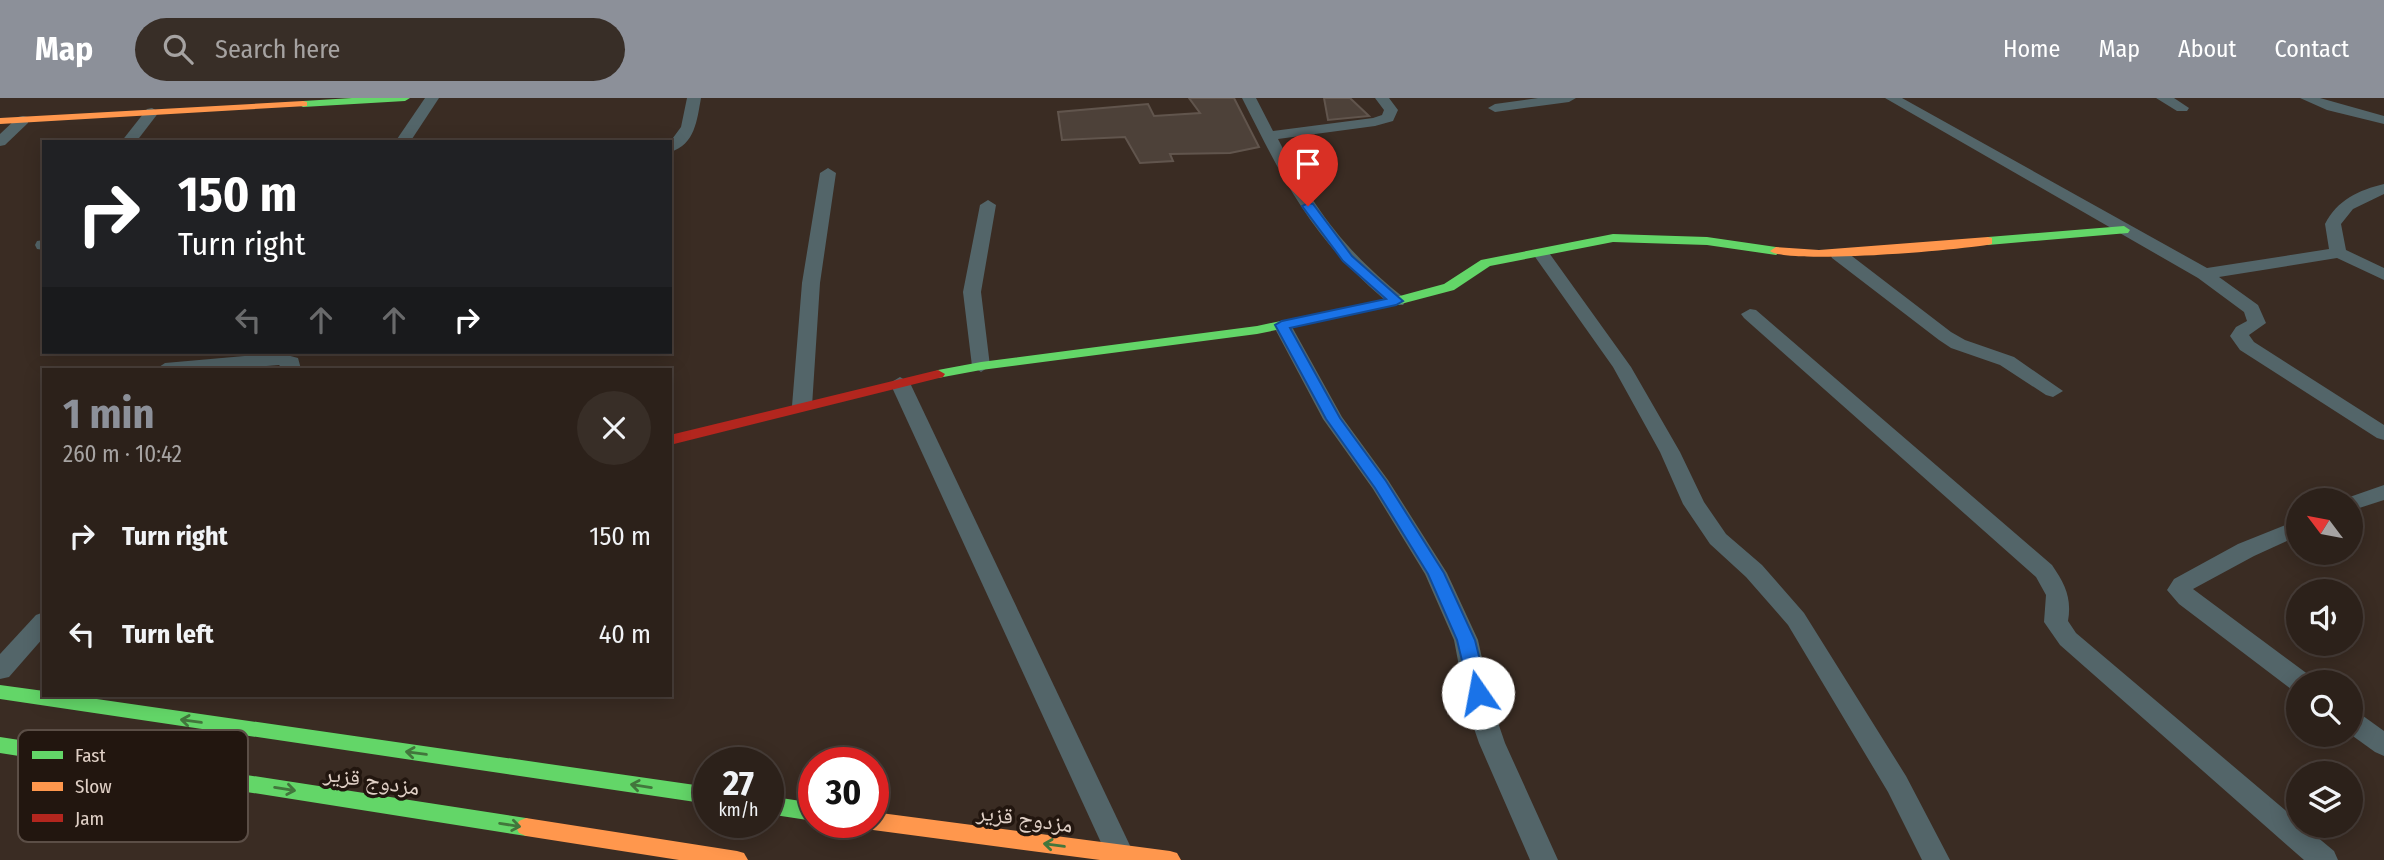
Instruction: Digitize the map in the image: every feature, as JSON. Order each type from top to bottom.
[{"type":"street","points":[[0,121],[405,98]]},
{"type":"street","points":[[403,140],[432,98]]},
{"type":"street","points":[[672,148],[678,146],[685,138],[694,98]]},
{"type":"street","points":[[1249,98],[1287,174],[1319,222],[1348,258],[1396,301]]},
{"type":"street","points":[[1269,136],[1388,118],[1391,110],[1382,98]]},
{"type":"street","points":[[1496,108],[1569,98]]},
{"type":"street","points":[[1892,98],[2204,275],[2252,309],[2257,323],[2242,331],[2239,336],[2247,346],[2384,434]]},
{"type":"street","points":[[2163,98],[2182,108]]},
{"type":"street","points":[[2306,98],[2384,120]]},
{"type":"street","points":[[130,140],[152,112]]},
{"type":"street","points":[[0,142],[23,120]]},
{"type":"street","points":[[802,406],[811,283],[828,173]]},
{"type":"street","points":[[2338,252],[2333,224],[2337,212],[2352,202],[2384,189]]},
{"type":"street","points":[[981,366],[972,292],[988,205]]},
{"type":"street","points":[[672,439],[802,406],[981,366],[1166,344],[1282,325],[1396,301],[1449,288],[1486,263],[1613,239],[1643,237],[1707,241],[1788,253],[1838,254],[2124,230]]},
{"type":"street","points":[[2204,275],[2325,257],[2338,252],[2384,275]]},
{"type":"street","points":[[1541,254],[1622,367],[1670,452],[1694,504],[1718,539],[1754,571],[1796,619],[1897,783],[1936,860]]},
{"type":"street","points":[[1838,254],[1945,336],[1958,344],[2007,361],[2053,391]]},
{"type":"street","points":[[1750,314],[2044,571],[2057,591],[2059,607],[2056,622],[2068,639],[2325,860]]},
{"type":"street","points":[[1282,325],[1333,419],[1381,485],[1436,573],[1466,640],[1480,708],[1492,743],[1544,860]]},
{"type":"street","points":[[176,368],[279,359],[291,362],[292,368]]},
{"type":"street","points":[[901,383],[1120,854]]},
{"type":"street","points":[[2363,499],[2384,492]]},
{"type":"street","points":[[2286,532],[2246,550],[2182,585],[2179,590],[2286,672]]},
{"type":"street","points":[[0,670],[42,623]]},
{"type":"street","name":"مزدوج قزير","points":[[0,692],[693,794]]},
{"type":"street","points":[[2363,730],[2384,745]]},
{"type":"street","name":"مزدوج قزير","points":[[0,745],[18,748]]},
{"type":"street","name":"مزدوج قزير","points":[[248,784],[737,860]]},
{"type":"street","name":"مزدوج قزير","points":[[889,823],[1170,860]]},
{"type":"building","points":[[1189,98],[1234,98],[1259,147],[1230,153],[1170,154],[1173,161],[1140,163],[1125,137],[1062,140],[1058,112],[1148,104],[1154,116],[1200,113]]},
{"type":"building","points":[[1324,98],[1350,98],[1369,116],[1328,120]]},
{"type":"traffic: fast","points":[[303,104],[405,98]]},
{"type":"traffic: fast","points":[[1988,241],[2124,230]]},
{"type":"traffic: fast","points":[[938,374],[1257,330],[1397,301],[1449,287],[1486,263],[1613,238],[1707,241],[1776,251]]},
{"type":"traffic: fast","points":[[0,692],[693,794]]},
{"type":"traffic: fast","points":[[0,745],[18,748]]},
{"type":"traffic: fast","points":[[248,784],[526,827]]},
{"type":"traffic: fast","points":[[784,807],[798,810]]},
{"type":"traffic: slow","points":[[0,121],[303,104]]},
{"type":"traffic: slow","points":[[1776,251],[1819,254],[1988,241]]},
{"type":"traffic: slow","points":[[889,823],[1170,860]]},
{"type":"traffic: slow","points":[[526,827],[737,860]]},
{"type":"traffic: jam","points":[[672,440],[938,374]]},
{"type":"route","points":[[1308,206],[1348,258],[1396,301],[1282,325],[1333,419],[1381,485],[1436,573],[1466,640],[1478,693]]}]
